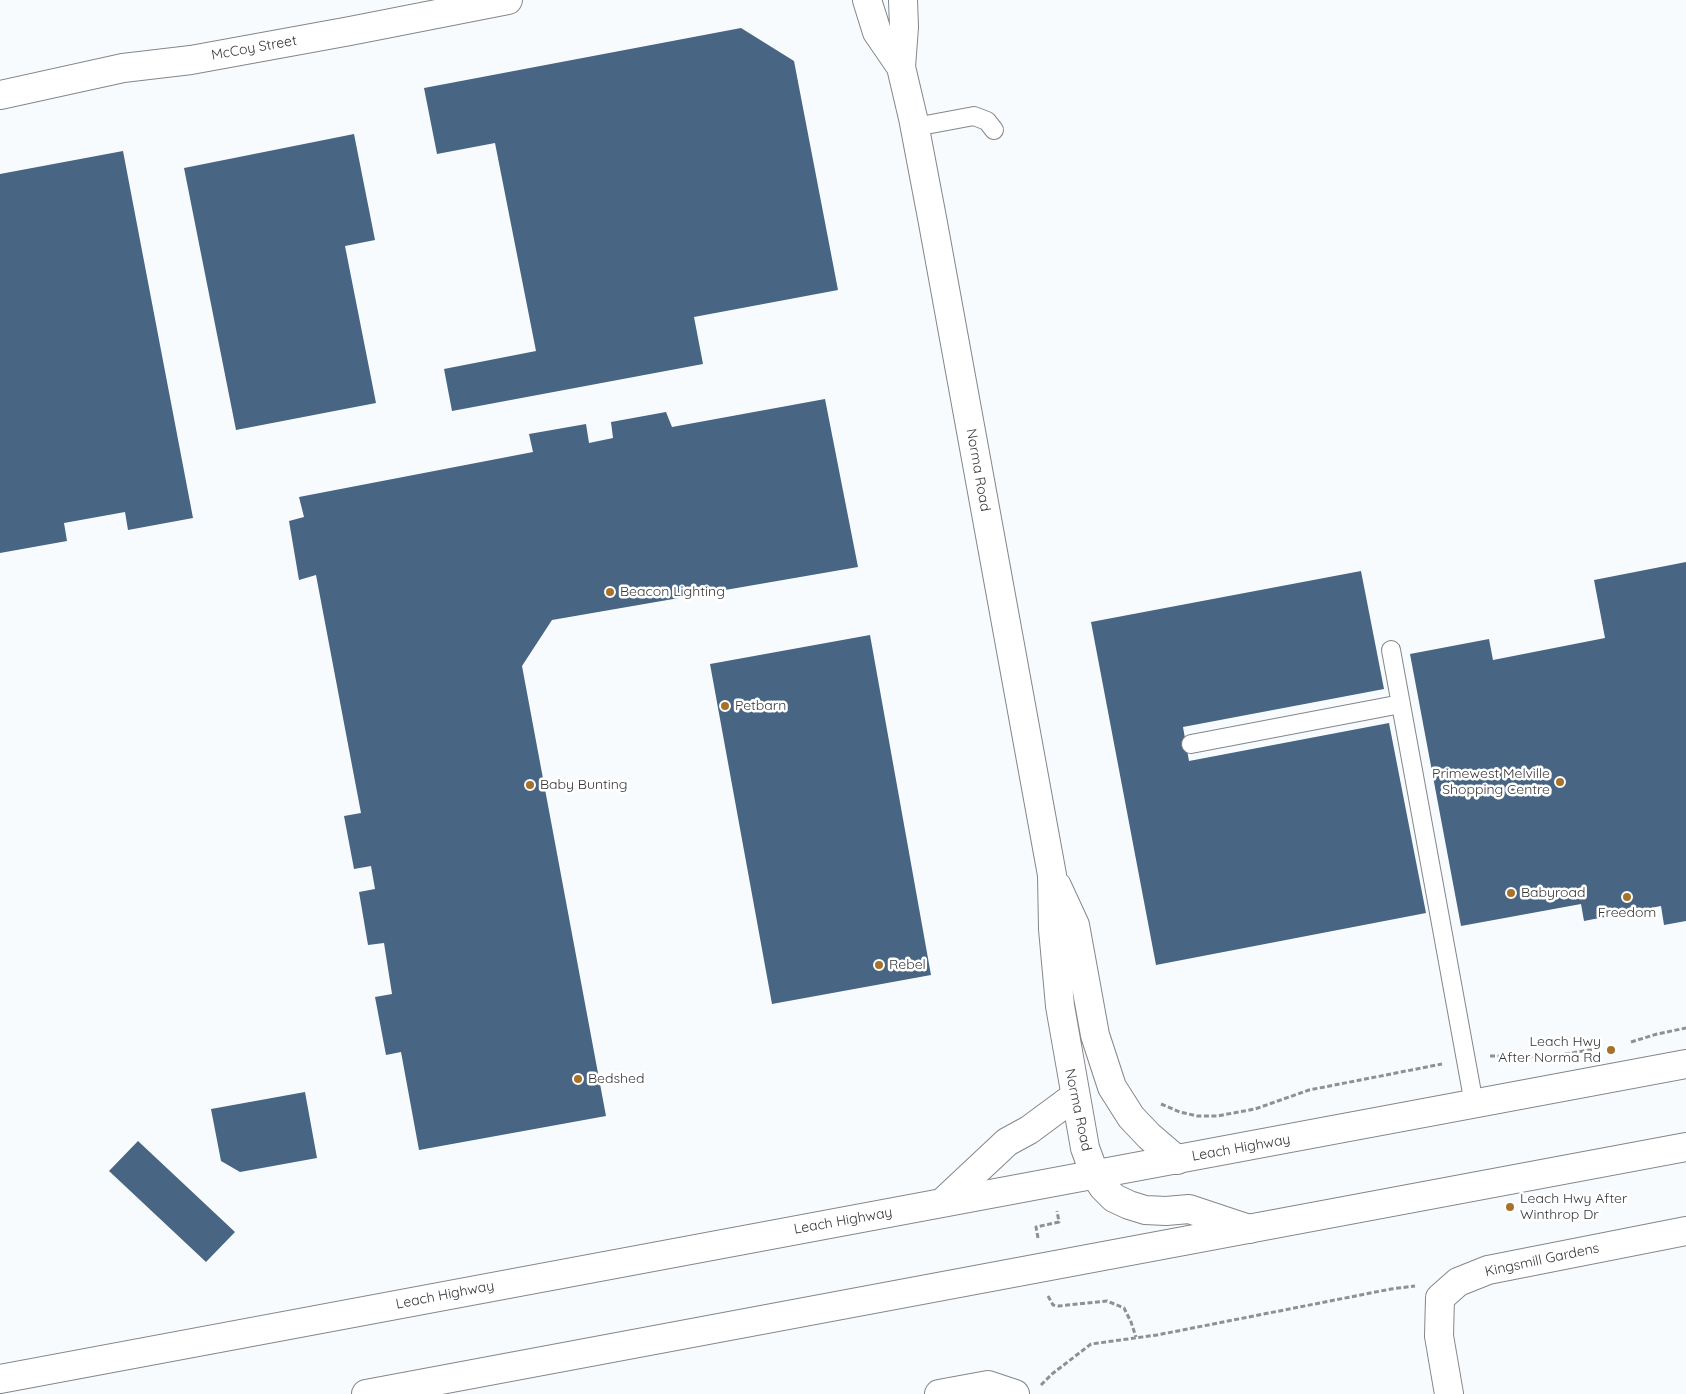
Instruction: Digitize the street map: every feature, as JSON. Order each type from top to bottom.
[{"type":"main road","name":"McCoy Street","points":[[0,95],[123,68],[191,60],[508,0]]},
{"type":"main road","name":"Norma Road","points":[[866,0],[877,32],[901,67]]},
{"type":"main road","name":"Norma Road","points":[[903,0],[904,27],[901,67],[915,127],[1052,875],[1053,929],[1060,1006],[1074,1096],[1085,1148],[1094,1175],[1114,1198],[1128,1206],[1145,1210],[1189,1209],[1249,1229]]},
{"type":"main road","name":"Norma Road","points":[[1052,875],[1075,925],[1094,1034],[1112,1087],[1131,1117],[1149,1136],[1177,1160]]},
{"type":"main road","name":"Leach Highway","points":[[0,1379],[1686,1064]]},
{"type":"main road","points":[[943,1202],[1007,1142],[1029,1130],[1074,1096]]},
{"type":"main road","points":[[366,1394],[1686,1147]]},
{"type":"main road","name":"Kingsmill Gardens","points":[[1440,1298],[1458,1282],[1488,1270],[1686,1231]]},
{"type":"main road","points":[[1440,1298],[1439,1336],[1449,1394]]},
{"type":"main road","points":[[938,1394],[988,1384],[1026,1391]]},
{"type":"lane","points":[[915,127],[974,116],[987,121],[994,130]]},
{"type":"lane","points":[[1391,650],[1474,1104]]},
{"type":"lane","points":[[1191,744],[1401,704]]},
{"type":"path","points":[[1622,1044],[1686,1028]]},
{"type":"path","points":[[1154,1101],[1180,1112],[1197,1116],[1217,1116],[1255,1109],[1308,1090],[1465,1059],[1497,1056],[1548,1057],[1604,1047]]},
{"type":"path","points":[[1039,1243],[1036,1227],[1059,1222],[1056,1208]]},
{"type":"path","points":[[1026,1391],[1091,1344],[1157,1335],[1391,1289],[1430,1284],[1440,1298]]},
{"type":"path","points":[[1047,1294],[1053,1305],[1107,1301],[1124,1308],[1136,1337]]},
{"type":"building","points":[[741,28],[794,61],[838,290],[694,317],[703,364],[452,411],[444,369],[536,351],[495,143],[437,154],[424,88]]},
{"type":"building","points":[[354,134],[375,240],[345,246],[376,403],[236,430],[184,168]]},
{"type":"building","points":[[123,151],[193,518],[128,530],[125,512],[64,523],[67,541],[0,553],[0,174]]},
{"type":"building","points":[[825,399],[858,567],[552,620],[522,666],[606,1116],[419,1150],[401,1052],[386,1055],[375,997],[392,994],[384,943],[368,945],[359,892],[375,889],[371,866],[354,869],[344,816],[361,813],[316,575],[299,580],[289,521],[304,517],[299,497],[533,452],[529,434],[586,424],[589,443],[613,438],[611,422],[666,412],[672,427]]},
{"type":"building","name":"Primewest Melville Shopping Centre","points":[[1686,562],[1686,921],[1664,925],[1661,906],[1584,921],[1581,904],[1461,926],[1410,654],[1489,639],[1493,660],[1605,638],[1594,580]]},
{"type":"building","points":[[1361,571],[1384,689],[1183,727],[1189,761],[1389,723],[1426,913],[1156,965],[1091,622]]},
{"type":"building","points":[[870,635],[931,975],[772,1004],[710,664]]},
{"type":"building","points":[[305,1092],[317,1158],[240,1172],[221,1161],[211,1109]]},
{"type":"building","points":[[138,1141],[235,1232],[206,1262],[109,1171]]},
{"type":"place","name":"Beacon Lighting","points":[[610,592]]},
{"type":"place","name":"Petbarn","points":[[725,706]]},
{"type":"place","name":"Primewest Melville Shopping Centre","points":[[1560,782]]},
{"type":"place","name":"Baby Bunting","points":[[530,785]]},
{"type":"place","name":"Babyroad","points":[[1511,893]]},
{"type":"place","name":"Freedom","points":[[1627,897]]},
{"type":"place","name":"Rebel","points":[[879,965]]},
{"type":"place","name":"Leach Hwy After Norma Rd","points":[[1611,1050]]},
{"type":"place","name":"Bedshed","points":[[578,1079]]},
{"type":"place","name":"Leach Hwy After Winthrop Dr","points":[[1510,1207]]}]
